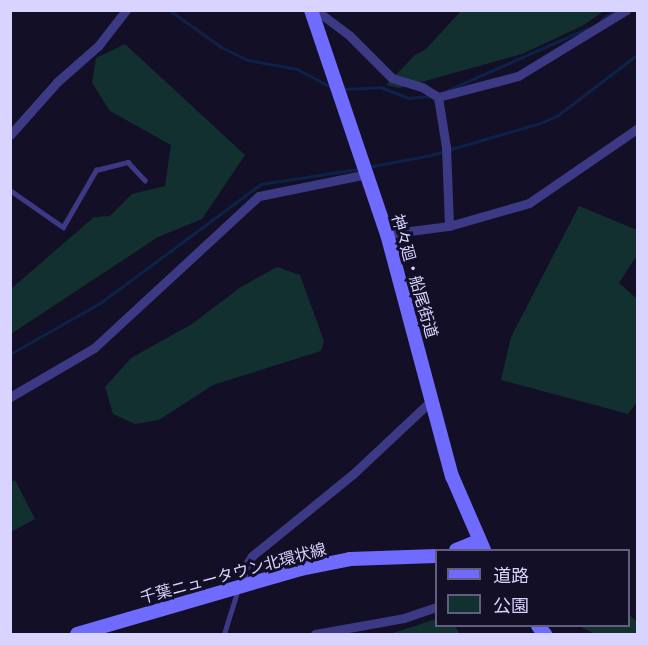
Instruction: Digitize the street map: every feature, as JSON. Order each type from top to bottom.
[{"type":"street","points":[[10,135],[57,82],[98,46],[126,10]]},
{"type":"street","points":[[311,11],[321,14],[350,36],[392,78],[432,95],[518,76],[626,10]]},
{"type":"street","name":"神々廻・船尾街道","points":[[311,11],[387,234],[452,476],[481,546]]},
{"type":"street","points":[[432,95],[446,147],[449,226]]},
{"type":"street","points":[[387,234],[449,226],[529,203],[638,128]]},
{"type":"street","points":[[10,398],[94,348],[259,196],[366,170]]},
{"type":"street","points":[[241,586],[243,570],[252,556],[353,474],[433,399]]},
{"type":"street","points":[[462,549],[481,546]]},
{"type":"street","name":"千葉ニュータウン北環状線","points":[[77,634],[241,586],[350,559],[435,556]]},
{"type":"street","points":[[315,634],[404,618],[435,607]]},
{"type":"lane","points":[[10,189],[63,227],[96,170],[128,162],[145,180]]},
{"type":"lane","points":[[224,634],[241,586]]},
{"type":"green space","points":[[461,11],[604,11],[582,26],[522,54],[400,88],[386,85],[415,55],[425,50]]},
{"type":"green space","points":[[125,44],[245,155],[202,219],[158,237],[11,334],[11,289],[94,217],[110,216],[132,194],[165,186],[171,145],[110,111],[92,83],[96,58]]},
{"type":"green space","points":[[579,206],[637,230],[637,255],[619,283],[637,299],[637,402],[628,414],[501,380],[511,337]]},
{"type":"green space","points":[[277,267],[300,275],[324,341],[321,351],[213,385],[159,420],[135,424],[113,414],[105,387],[131,358],[192,324],[241,287]]},
{"type":"green space","points":[[15,480],[35,519],[11,532],[11,482]]},
{"type":"green space","points":[[630,616],[637,621],[637,634],[595,634],[581,627],[630,627]]},
{"type":"green space","points":[[435,619],[435,627],[456,627],[460,634],[390,634]]},
{"type":"waterway","points":[[169,10],[221,47],[248,60],[297,69],[331,87]]},
{"type":"waterway","points":[[601,20],[615,10]]},
{"type":"waterway","points":[[448,90],[588,28]]},
{"type":"waterway","points":[[373,166],[431,155],[543,122],[558,115],[638,54]]},
{"type":"waterway","points":[[345,89],[380,87],[408,98],[431,96]]},
{"type":"waterway","points":[[10,354],[100,303],[261,184],[358,169]]}]
